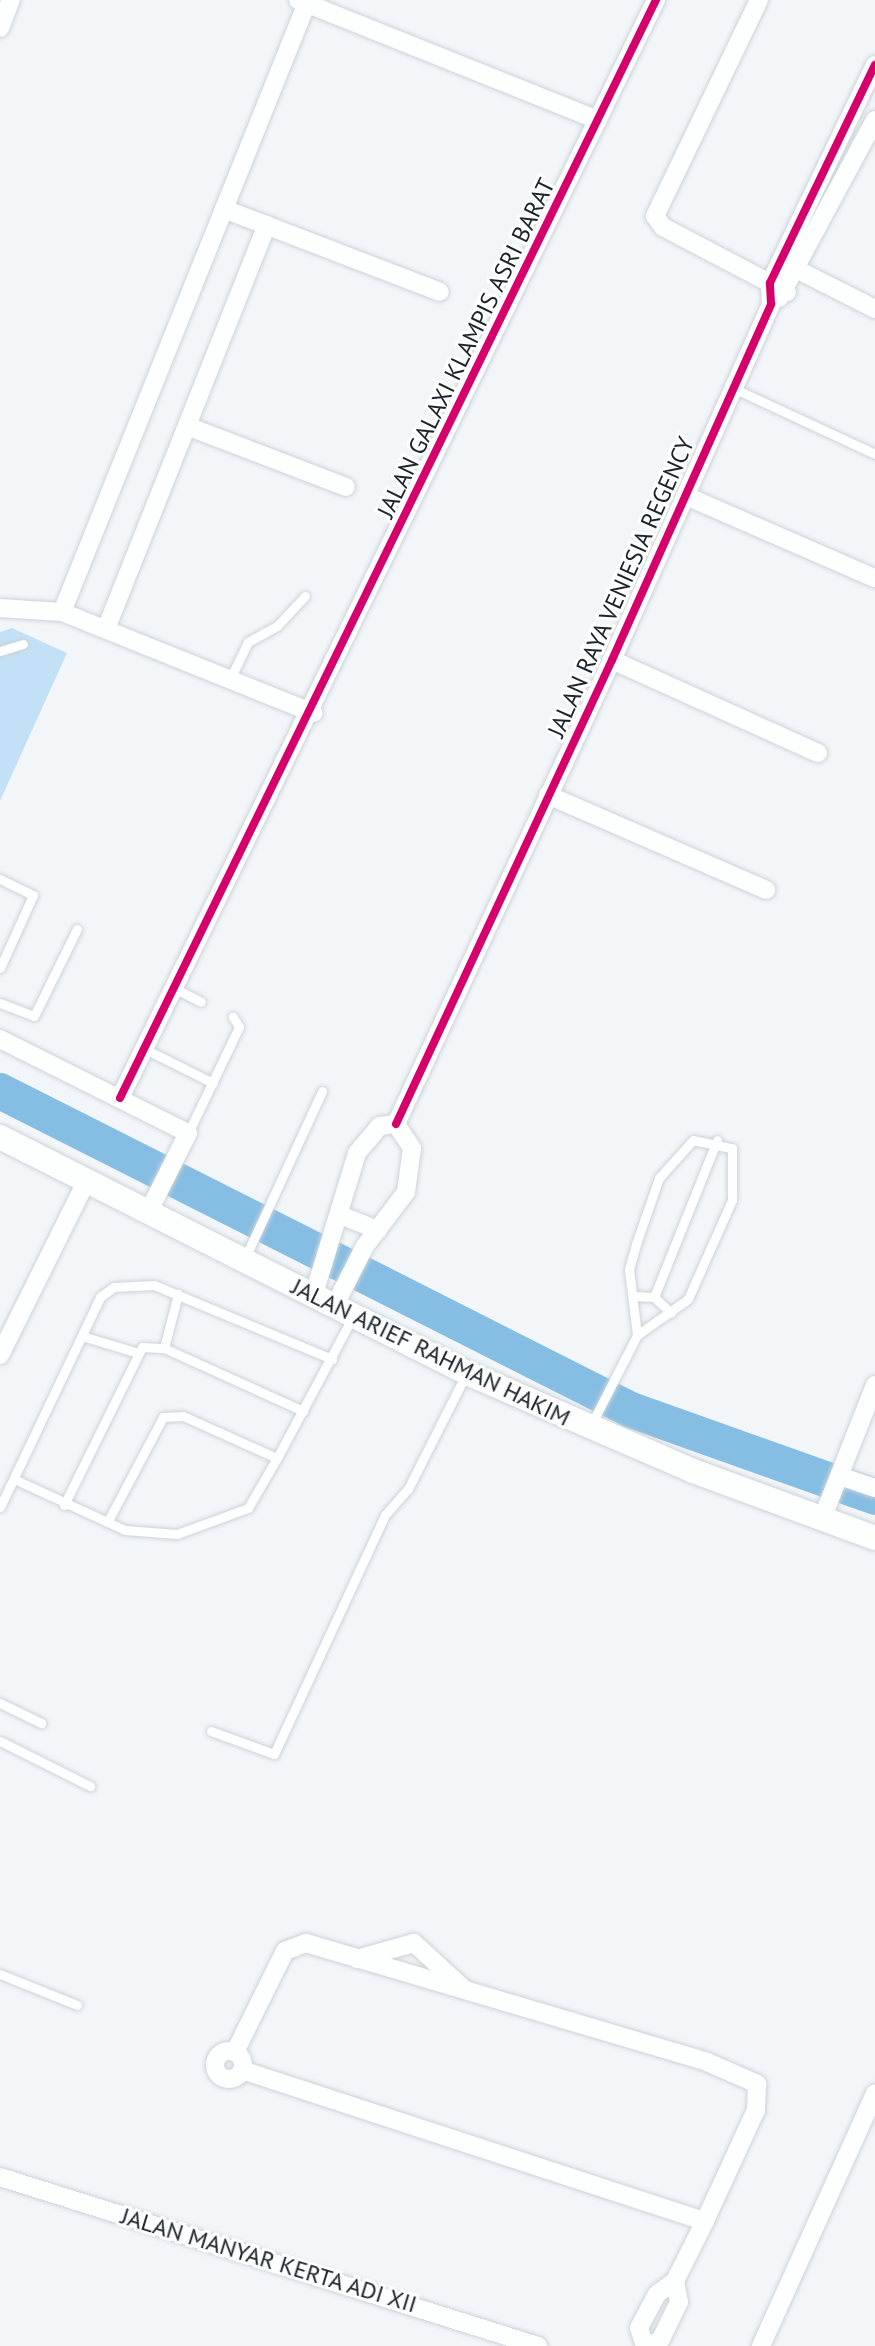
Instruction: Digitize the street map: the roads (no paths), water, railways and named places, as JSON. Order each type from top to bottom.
[{"type":"main road","name":"JALAN ARIEF RAHMAN HAKIM","points":[[0,1137],[86,1182],[152,1206],[244,1261],[467,1373],[594,1418],[833,1494],[875,1538]]},
{"type":"street","points":[[0,28],[11,0]]},
{"type":"street","name":"JALAN GALAXI KLAMPIS ASRI BARAT","points":[[120,1098],[313,713],[656,0]]},
{"type":"street","points":[[759,0],[655,216],[663,227],[779,288],[800,271],[871,141],[875,120]]},
{"type":"street","points":[[62,612],[304,1],[598,120]]},
{"type":"street","name":"JALAN RAYA VENIESIA REGENCY","points":[[396,1124],[612,660],[779,288],[781,261],[875,65]]},
{"type":"street","points":[[844,129],[871,141]]},
{"type":"street","points":[[224,209],[440,292]]},
{"type":"street","points":[[106,629],[267,225]]},
{"type":"street","points":[[781,261],[875,309]]},
{"type":"street","points":[[187,426],[346,487]]},
{"type":"street","points":[[686,496],[875,578]]},
{"type":"street","points":[[0,608],[62,612],[313,713]]},
{"type":"street","points":[[612,660],[818,753]]},
{"type":"street","points":[[548,795],[766,890]]},
{"type":"street","points":[[0,1039],[188,1133],[152,1206]]},
{"type":"street","points":[[396,1124],[412,1148],[411,1173],[378,1230],[365,1246],[333,1307],[325,1265],[357,1153],[380,1126],[396,1124]]},
{"type":"street","points":[[0,1355],[86,1182]]},
{"type":"street","points":[[339,1224],[378,1230]]},
{"type":"street","points":[[875,1385],[833,1494],[875,1488]]},
{"type":"street","points":[[242,2070],[235,2052],[290,1946],[306,1943],[707,2062],[757,2084],[756,2110],[675,2281],[679,2302],[661,2339],[648,2346]]},
{"type":"street","points":[[357,1959],[414,1943],[465,1991]]},
{"type":"street","points":[[235,2052],[219,2055],[216,2071],[229,2080],[242,2070]]},
{"type":"street","points":[[242,2070],[705,2221]]},
{"type":"street","points":[[761,2346],[875,2094]]},
{"type":"street","name":"JALAN MANYAR KERTA ADI XII","points":[[0,2177],[538,2346]]},
{"type":"lane","points":[[733,388],[875,454]]},
{"type":"lane","points":[[230,679],[248,642],[277,626],[305,596]]},
{"type":"lane","points":[[0,651],[23,644]]},
{"type":"lane","points":[[0,879],[33,895],[0,968]]},
{"type":"lane","points":[[0,1003],[34,1016],[77,929]]},
{"type":"lane","points":[[174,988],[201,1002]]},
{"type":"lane","points":[[188,1133],[239,1027],[233,1017]]},
{"type":"lane","points":[[145,1049],[213,1083]]},
{"type":"lane","points":[[244,1261],[322,1091]]},
{"type":"lane","points":[[594,1418],[637,1335],[671,1313],[695,1288],[732,1200],[732,1148],[717,1140],[693,1140],[659,1178],[629,1269],[637,1335]]},
{"type":"lane","points":[[654,1297],[717,1140]]},
{"type":"lane","points":[[0,1507],[100,1297],[114,1287],[154,1285],[332,1359]]},
{"type":"lane","points":[[164,1348],[178,1294]]},
{"type":"lane","points":[[633,1296],[654,1297],[671,1313]]},
{"type":"lane","points":[[14,1479],[64,1505],[150,1535],[177,1534],[248,1508],[332,1359],[333,1307]]},
{"type":"lane","points":[[82,1336],[135,1352],[164,1348],[303,1411]]},
{"type":"lane","points":[[64,1505],[135,1352]]},
{"type":"lane","points":[[211,1731],[274,1754],[385,1515],[408,1489],[467,1373]]},
{"type":"lane","points":[[108,1521],[163,1417],[183,1416],[277,1458]]},
{"type":"lane","points":[[0,1703],[41,1723]]},
{"type":"lane","points":[[0,1741],[90,1786]]},
{"type":"lane","points":[[0,1974],[77,2005]]},
{"type":"waterway","points":[[0,1091],[631,1410],[875,1497]]}]
